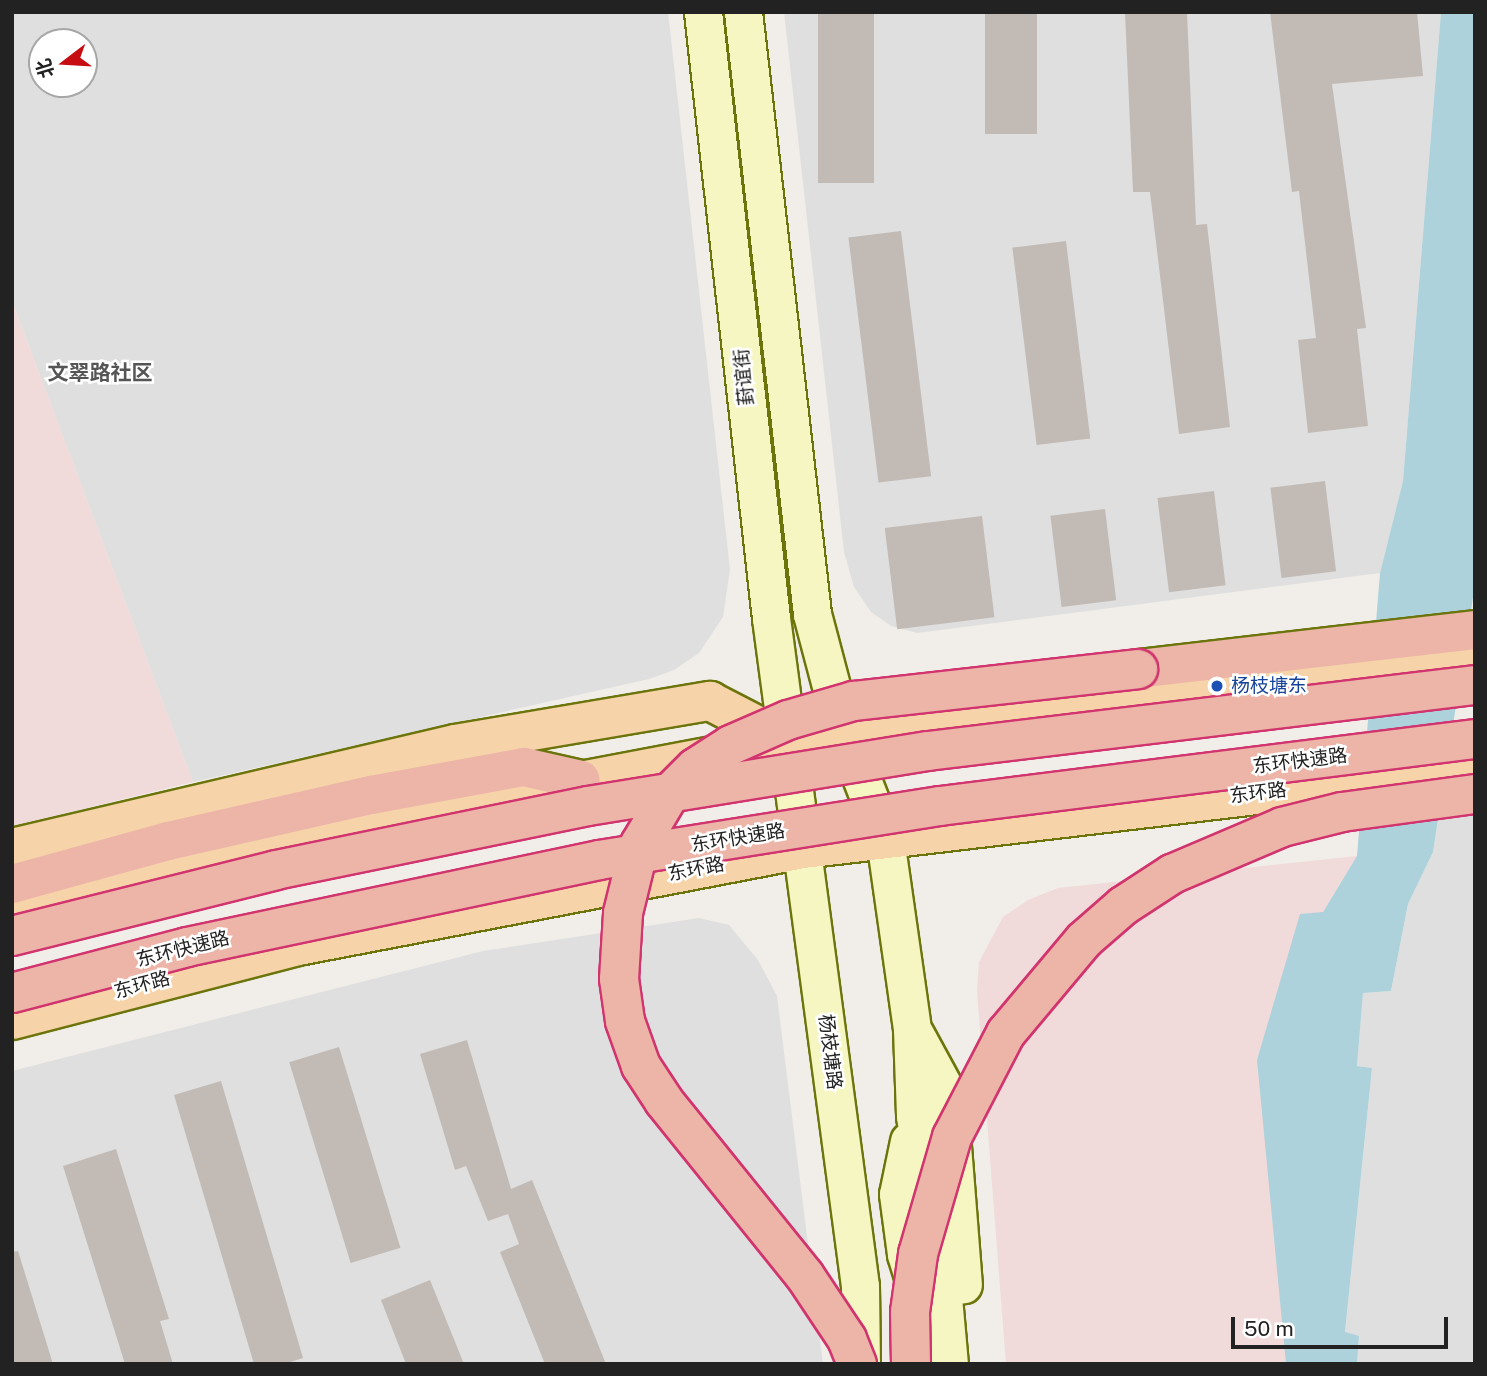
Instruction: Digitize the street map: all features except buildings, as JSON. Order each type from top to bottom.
[{"type":"highway","points":[[859,1364],[847,1339],[805,1276],[664,1101],[633,1047],[619,979],[622,913],[640,844],[671,792],[710,756],[741,740],[788,720],[854,701],[1475,630]]},
{"type":"highway","points":[[12,936],[276,870],[588,806],[928,751],[1475,685]]},
{"type":"highway","points":[[12,884],[168,841],[371,794],[524,767],[581,780]]},
{"type":"highway","points":[[911,1364],[910,1312],[918,1254],[952,1137],[1006,1033],[1084,940],[1156,884],[1282,827],[1342,812],[1472,768]]},
{"type":"highway","name":"东环快速路","points":[[12,993],[200,944],[599,860],[940,806],[1472,768]]},
{"type":"main road","name":"葑谊街","points":[[703,12],[788,741]]},
{"type":"main road","name":"葑谊街","points":[[743,12],[812,614],[843,731]]},
{"type":"main road","points":[[12,904],[270,840],[843,731],[1356,668],[1475,657]]},
{"type":"main road","points":[[12,848],[455,744],[710,701],[788,741]]},
{"type":"main road","points":[[843,731],[885,839],[912,1029],[915,1116],[941,1275],[949,1364]]},
{"type":"main road","name":"杨枝塘路","points":[[788,741],[860,1286],[859,1364]]},
{"type":"main road","name":"东环路","points":[[12,1020],[298,946],[803,849],[1472,768]]},
{"type":"main road","points":[[912,1029],[948,1095],[968,1340],[961,1364]]},
{"type":"main road","points":[[915,1116],[898,1194],[906,1254],[942,1364]]},
{"type":"shaded area","points":[[12,12],[668,12],[730,570],[723,617],[699,653],[674,670],[649,679],[193,782],[12,301]]},
{"type":"shaded area","points":[[784,12],[1441,12],[1403,481],[1380,573],[917,633],[891,626],[871,612],[854,587],[844,552]]},
{"type":"shaded area","points":[[12,301],[193,782],[12,826]]},
{"type":"shaded area","points":[[1475,813],[1475,1364],[1357,1364],[1359,1337],[1345,1333],[1372,1068],[1357,1066],[1363,993],[1391,991],[1408,904],[1433,852],[1439,817]]},
{"type":"shaded area","points":[[1357,856],[1323,912],[1279,1265],[1286,1364],[1006,1364],[977,991],[979,962],[1003,917],[1028,900],[1058,888]]},
{"type":"shaded area","points":[[699,918],[729,925],[758,960],[777,996],[823,1364],[12,1364],[12,1071],[483,951]]},
{"type":"water","points":[[1441,12],[1475,12],[1475,585],[1433,852],[1408,904],[1391,991],[1363,993],[1357,1066],[1372,1068],[1345,1332],[1359,1336],[1357,1364],[1286,1364],[1257,1060],[1300,914],[1323,912],[1357,856],[1380,573],[1403,481]]},
{"type":"place","name":"杨枝塘东","points":[[1217,686]]},
{"type":"district","name":"文翠路社区","points":[[100,373]]}]
